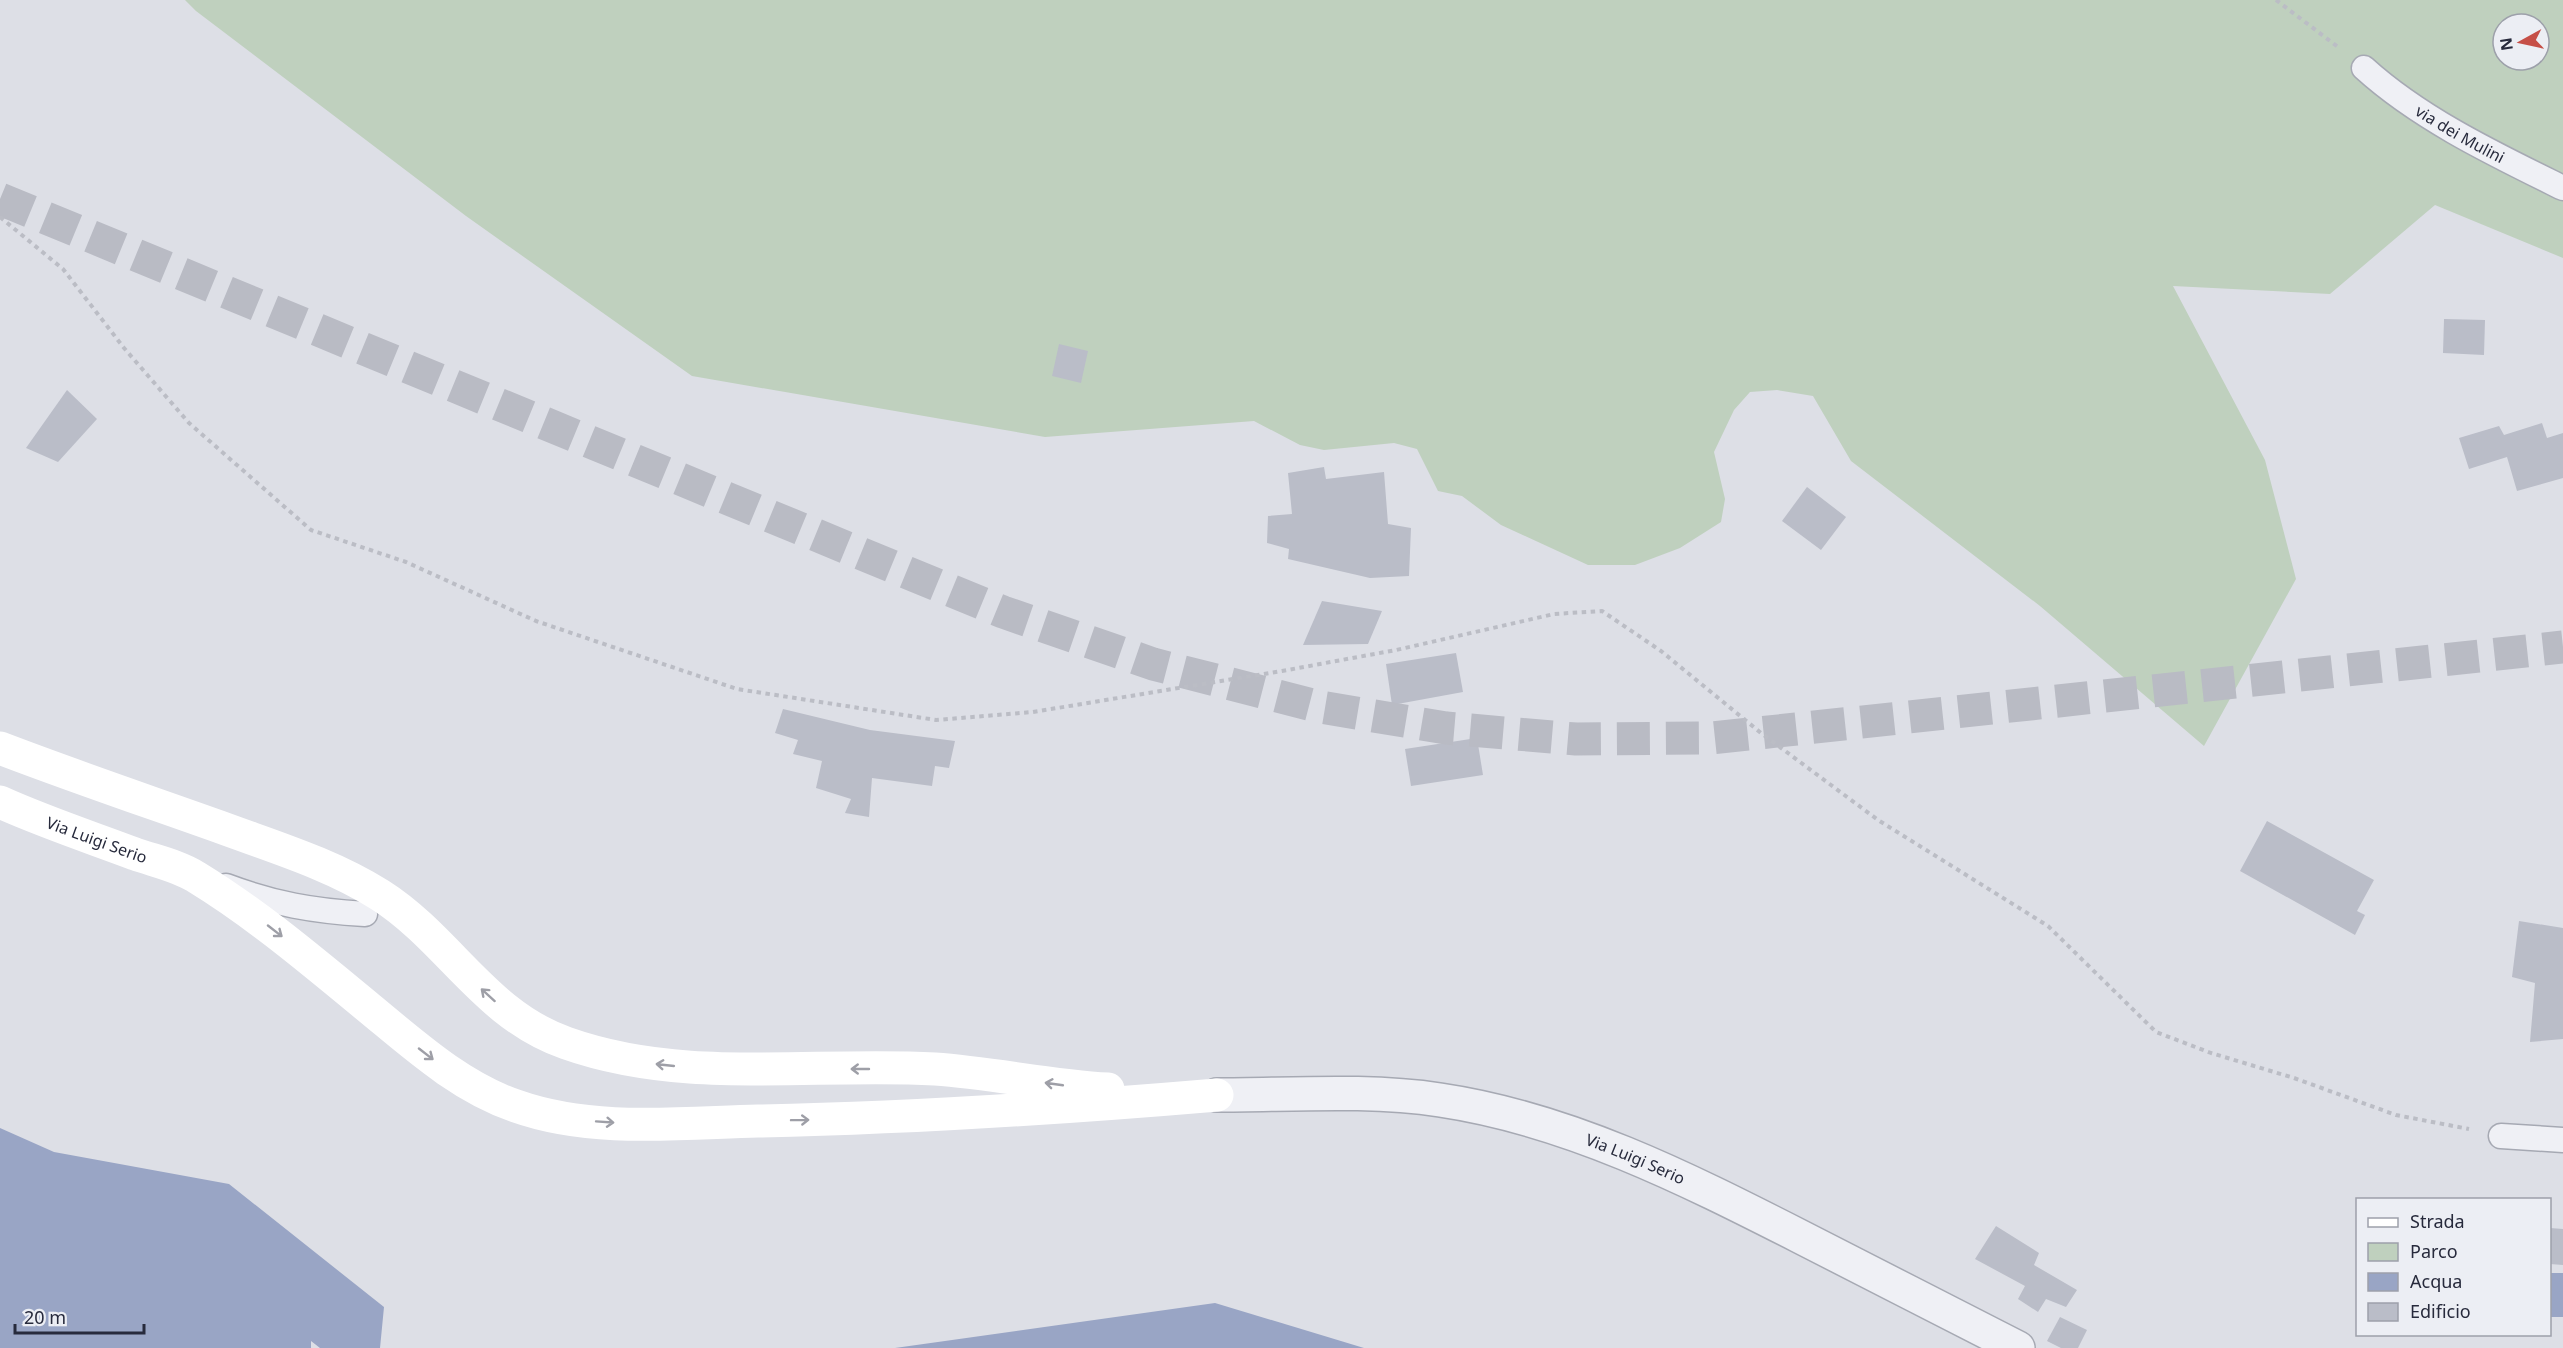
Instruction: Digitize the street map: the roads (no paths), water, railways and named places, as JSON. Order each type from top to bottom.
[{"type":"main road","points":[[0,748],[281,849],[345,875],[382,896],[417,923],[484,992],[517,1020],[562,1042],[596,1053],[643,1062],[692,1067],[934,1069],[1080,1087],[1217,1095]]},
{"type":"main road","name":"Via Luigi Serio","points":[[0,802],[38,819],[193,874],[272,928],[445,1069],[482,1091],[516,1106],[562,1118],[660,1123],[912,1118],[1217,1095]]},
{"type":"street","name":"Via Luigi Serio","points":[[1217,1095],[1373,1094],[1440,1100],[1513,1115],[1583,1137],[1691,1181],[2018,1348]]},
{"type":"lane","name":"via dei Mulini","points":[[2364,68],[2382,84],[2481,147],[2563,188]]},
{"type":"lane","points":[[193,874],[260,899],[315,912],[365,914]]},
{"type":"lane","points":[[2501,1136],[2563,1140]]},
{"type":"water","points":[[0,1128],[54,1152],[229,1184],[384,1307],[380,1348],[320,1348],[311,1341],[311,1348],[0,1348]]},
{"type":"water","points":[[2551,1273],[2563,1273],[2563,1317],[2551,1317]]},
{"type":"water","points":[[1215,1303],[1364,1348],[895,1348]]},
{"type":"tunnel","points":[[0,199],[1003,612],[1153,664],[1320,707],[1446,728],[1576,739],[1712,738],[2563,647]]}]
